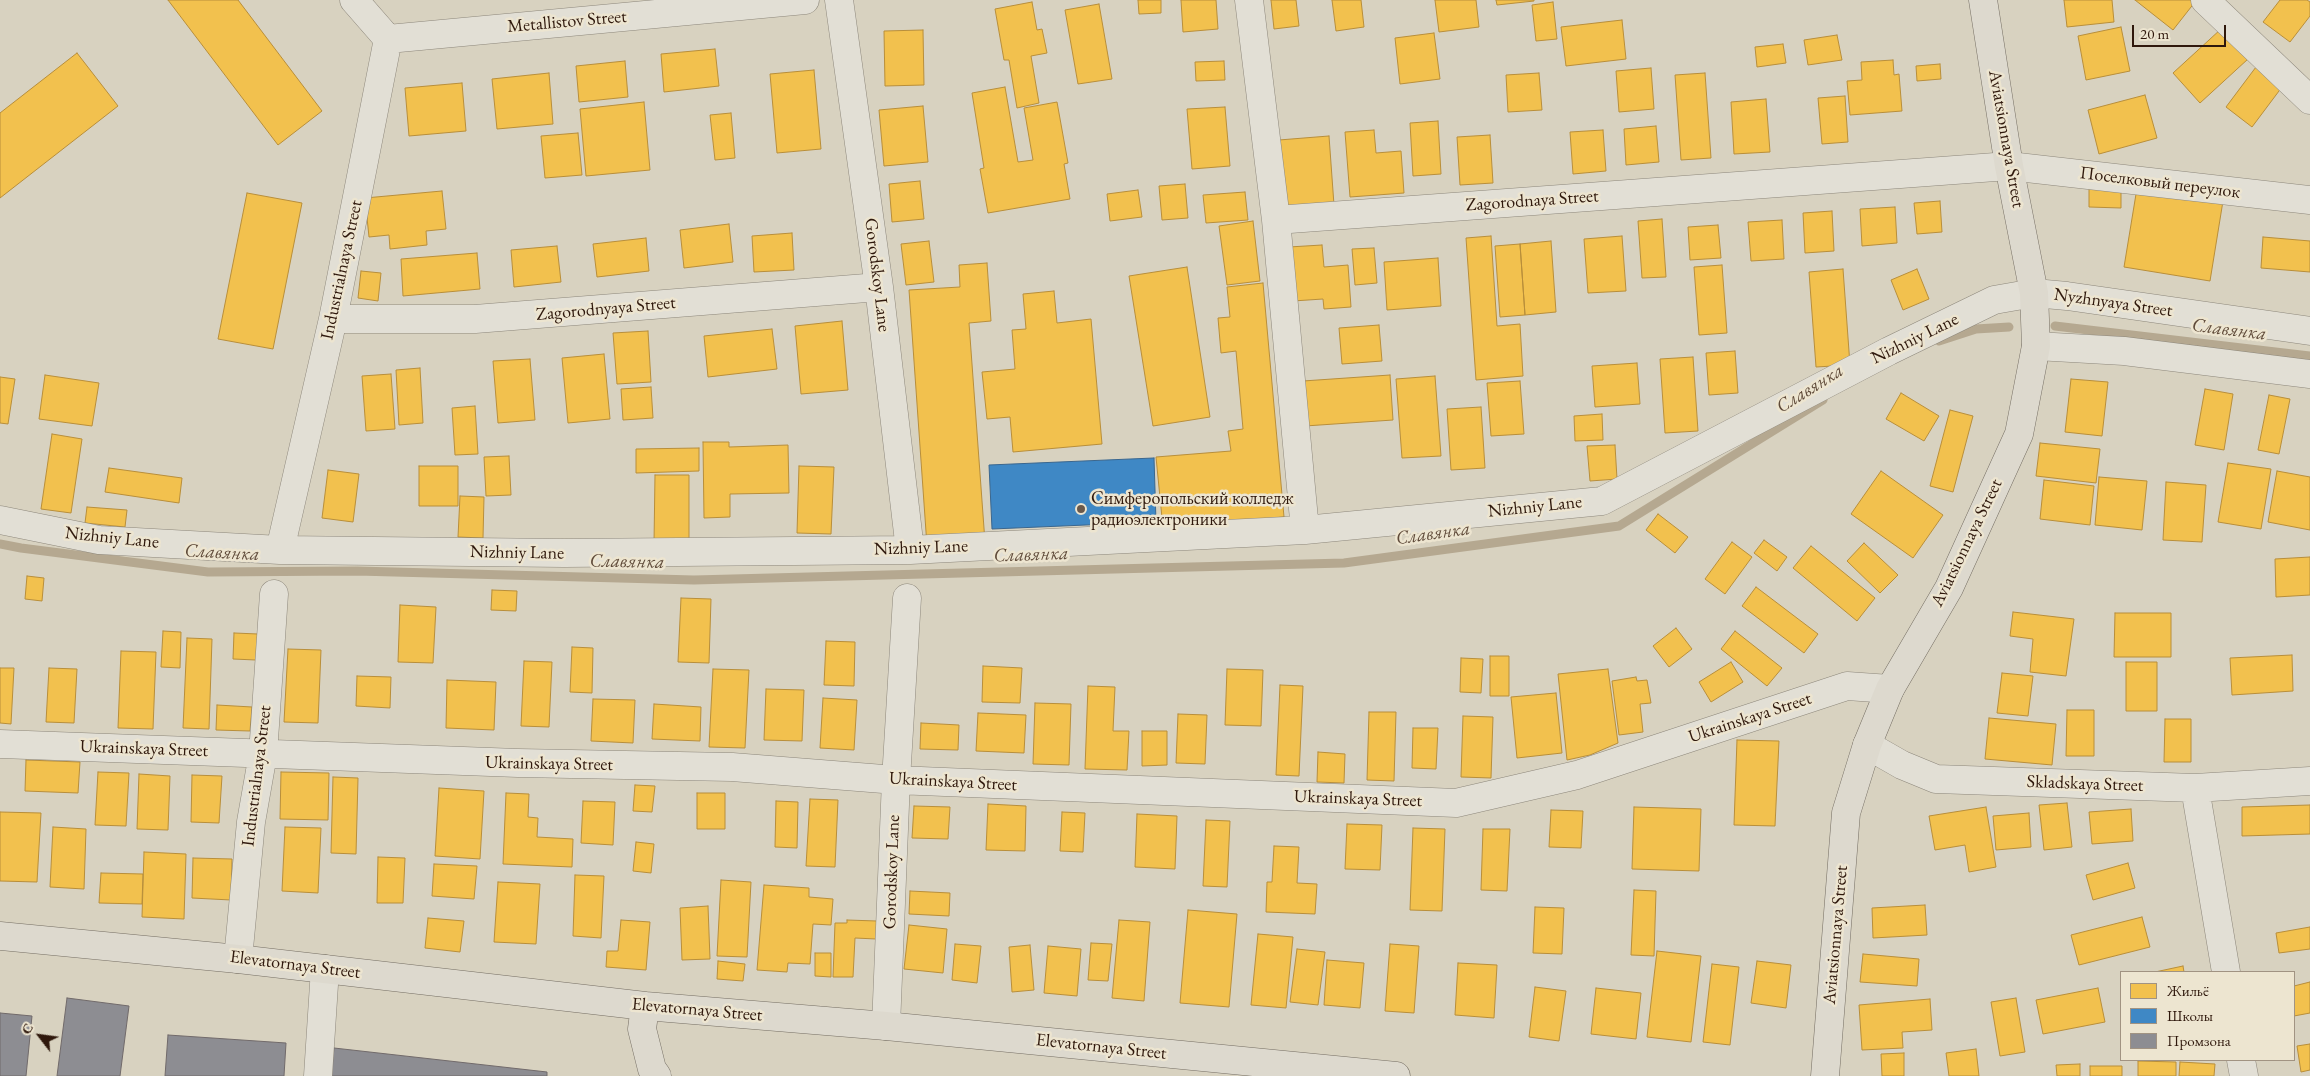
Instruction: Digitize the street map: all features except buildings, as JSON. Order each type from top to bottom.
[{"type":"main road","name":"Aviatsionnaya Street","points":[[1825,1076],[1846,813],[1867,745],[1890,689],[1949,588],[2019,434],[2036,346],[2034,293],[2009,166],[1983,0]]},
{"type":"main road","name":"Elevatornaya Street","points":[[0,936],[238,958],[645,1006],[886,1026],[1396,1076]]},
{"type":"main road","points":[[645,1006],[642,1029],[652,1069],[657,1076]]},
{"type":"street","points":[[354,0],[388,39]]},
{"type":"street","name":"Metallistov Street","points":[[388,39],[805,0]]},
{"type":"street","name":"Gorodskoy Lane","points":[[838,0],[879,287],[910,550]]},
{"type":"street","points":[[1249,0],[1276,220],[1305,530]]},
{"type":"street","points":[[2205,0],[2310,100]]},
{"type":"street","name":"Industrialnaya Street","points":[[280,550],[333,319],[388,39]]},
{"type":"street","name":"Zagorodnaya Street","points":[[1276,220],[2009,166]]},
{"type":"street","name":"Поселковый переулок","points":[[2009,166],[2310,200]]},
{"type":"street","name":"Zagorodnyaya Street","points":[[333,319],[475,319],[879,287]]},
{"type":"street","name":"Nyzhnyaya Street","points":[[2034,293],[2310,331]]},
{"type":"street","name":"Nizhniy Lane","points":[[0,520],[99,540],[280,550],[564,554],[910,550],[1305,530],[1602,501],[1889,351],[1994,300],[2034,293]]},
{"type":"street","points":[[2036,346],[2124,350],[2310,374]]},
{"type":"street","name":"Industrialnaya Street","points":[[238,958],[251,822],[263,754],[274,594]]},
{"type":"street","name":"Gorodskoy Lane","points":[[886,1026],[896,780],[907,598]]},
{"type":"street","name":"Ukrainskaya Street","points":[[0,744],[518,763],[732,767],[896,780],[1456,803],[1577,775],[1847,686],[1890,689]]},
{"type":"street","name":"Skladskaya Street","points":[[1867,745],[1902,765],[1936,779],[2195,788],[2310,780]]},
{"type":"street","points":[[2195,788],[2226,971]]},
{"type":"street","points":[[318,1076],[325,969]]},
{"type":"street","points":[[2241,1061],[2244,1076]]},
{"type":"waterway","name":"Славянка","points":[[2055,326],[2310,356]]},
{"type":"waterway","name":"Славянка","points":[[1939,341],[1976,329],[2009,327]]},
{"type":"waterway","name":"Славянка","points":[[0,544],[208,572],[357,571],[694,580],[1344,563],[1619,526],[1823,400]]},
{"type":"place","name":"Симферопольский колледж радиоэлектроники","points":[[1081,509]]}]
